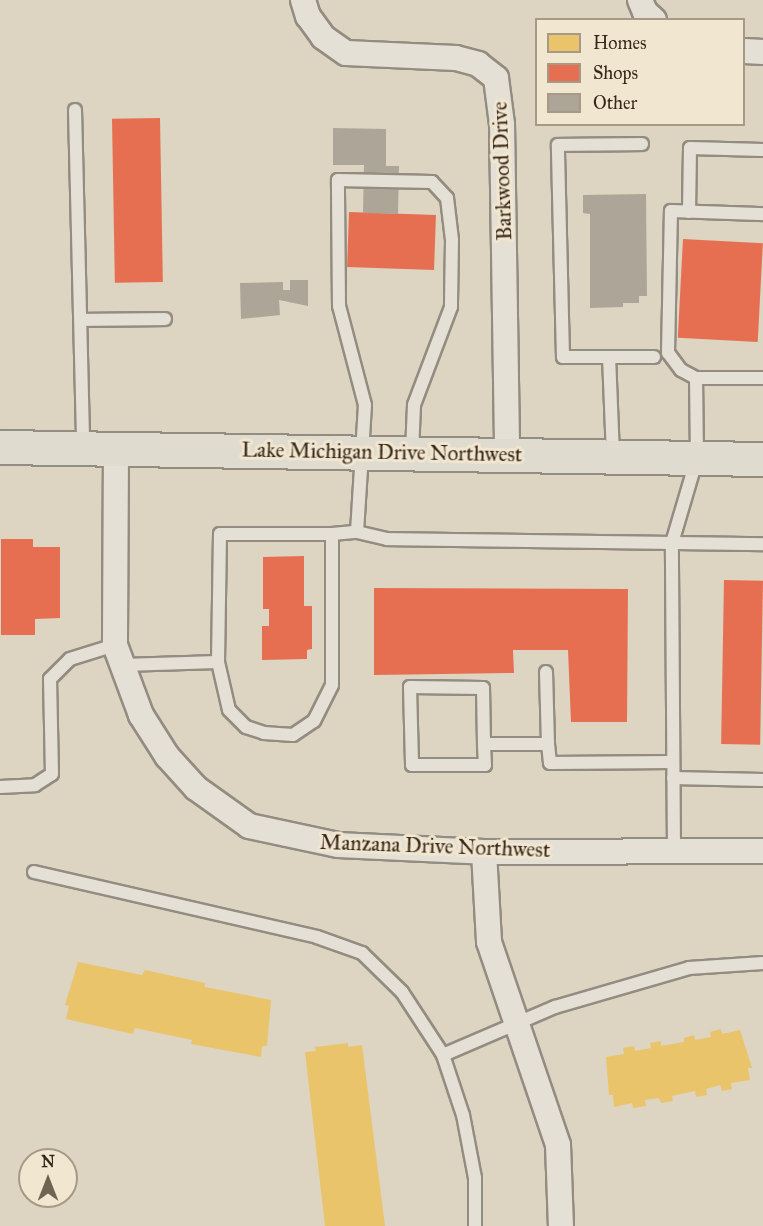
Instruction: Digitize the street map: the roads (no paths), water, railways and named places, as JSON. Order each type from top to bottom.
[{"type":"highway","name":"Lake Michigan Drive Northwest","points":[[0,447],[763,459]]},
{"type":"street","name":"Barkwood Drive","points":[[303,0],[308,16],[322,37],[346,53],[456,58],[478,64],[496,78],[502,124],[507,454]]},
{"type":"street","points":[[640,0],[645,12],[652,18]]},
{"type":"street","points":[[745,51],[763,52]]},
{"type":"street","name":"Manzana Drive Northwest","points":[[116,448],[119,655],[141,715],[167,756],[196,788],[249,826],[338,845],[484,852],[763,851]]},
{"type":"street","points":[[484,852],[489,942],[558,1144],[561,1226]]},
{"type":"lane","points":[[75,110],[83,448]]},
{"type":"lane","points":[[642,144],[558,145],[563,357],[654,357]]},
{"type":"lane","points":[[688,212],[690,148],[763,150]]},
{"type":"lane","points":[[357,532],[365,405],[339,306],[338,180],[432,182],[447,198],[452,240],[451,307],[414,405],[412,452]]},
{"type":"lane","points":[[763,214],[671,211],[668,353],[681,370],[696,378],[763,378]]},
{"type":"lane","points":[[81,321],[165,318]]},
{"type":"lane","points":[[609,357],[613,457]]},
{"type":"lane","points":[[674,851],[672,543],[697,458],[696,378]]},
{"type":"lane","points":[[332,534],[332,685],[314,721],[293,735],[264,733],[246,727],[230,710],[218,662],[220,534],[357,532],[387,539],[763,544]]},
{"type":"lane","points":[[0,787],[34,785],[52,774],[50,679],[70,659],[119,655],[218,662]]},
{"type":"lane","points":[[546,672],[550,763],[673,762]]},
{"type":"lane","points":[[410,687],[483,688],[484,744],[485,765],[412,765],[410,687]]},
{"type":"lane","points":[[484,744],[548,744]]},
{"type":"lane","points":[[673,778],[763,780]]},
{"type":"lane","points":[[34,872],[317,937],[362,953],[402,992],[443,1055],[463,1115],[475,1178],[475,1226]]},
{"type":"lane","points":[[443,1055],[555,1007],[689,968],[763,963]]}]
